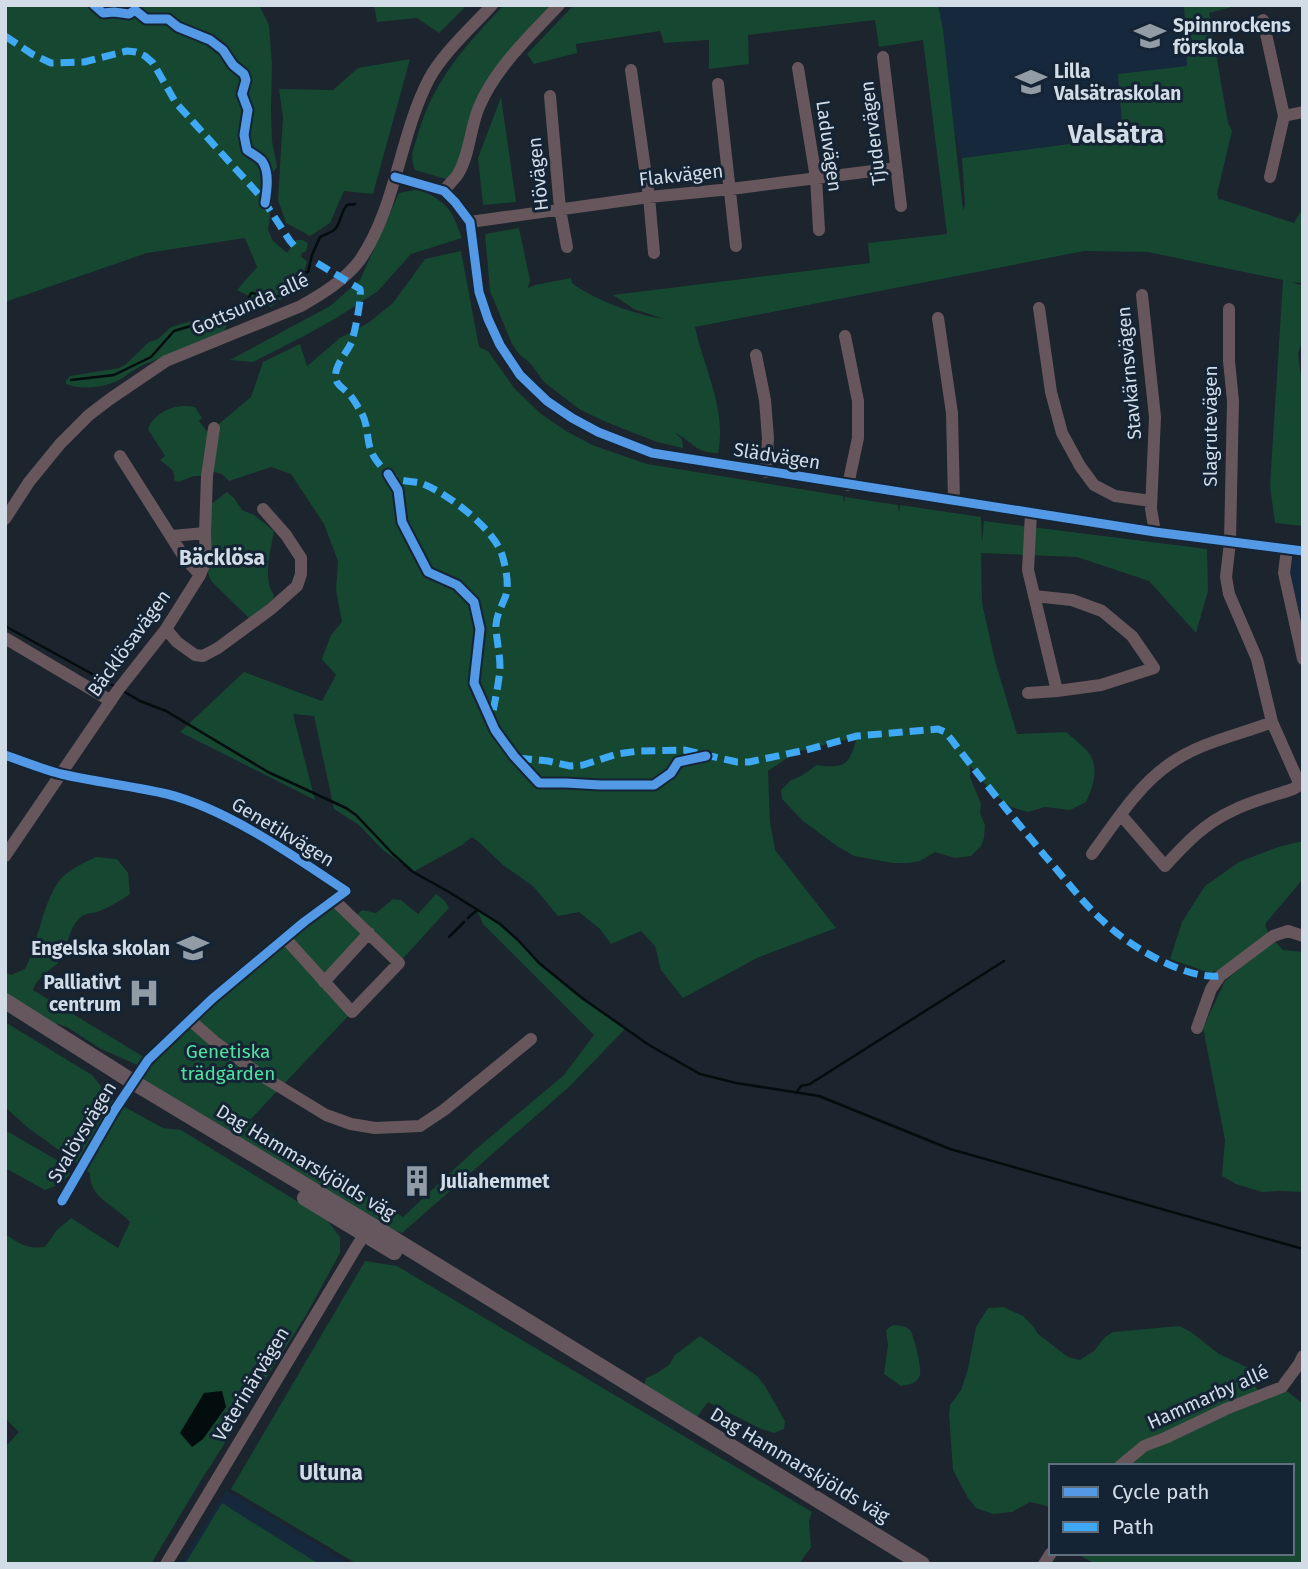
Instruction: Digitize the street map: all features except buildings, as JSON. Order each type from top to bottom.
[{"type":"main road","name":"Dag Hammarskjölds väg","points":[[5,1001],[131,1085]]},
{"type":"main road","name":"Dag Hammarskjölds väg","points":[[5,1013],[131,1085],[368,1230],[550,1335],[922,1564]]},
{"type":"street","name":"Gottsunda allé","points":[[5,519],[29,482],[60,444],[89,415],[110,399],[166,361],[301,306],[341,279],[359,261],[390,198],[413,117],[430,77],[443,58],[492,5]]},
{"type":"street","points":[[444,191],[458,174],[466,155],[478,108],[494,79],[524,41],[559,5]]},
{"type":"street","points":[[1263,20],[1284,116],[1270,177]]},
{"type":"street","name":"Tjudervägen","points":[[883,57],[901,206]]},
{"type":"street","name":"Laduvägen","points":[[798,68],[816,178],[819,230]]},
{"type":"street","points":[[631,70],[654,253]]},
{"type":"street","points":[[718,84],[736,246]]},
{"type":"street","name":"Hövägen","points":[[550,96],[560,209],[567,247]]},
{"type":"street","points":[[1284,116],[1303,112]]},
{"type":"street","name":"Flakvägen","points":[[470,222],[649,197],[896,168]]},
{"type":"street","points":[[395,177],[444,191],[470,222]]},
{"type":"street","name":"Slädvägen","points":[[470,222],[479,292],[500,345],[520,375],[547,401],[598,432],[652,453],[1155,532],[1303,551]]},
{"type":"street","name":"Stavkärnsvägen","points":[[1142,295],[1155,417],[1152,501],[1155,532]]},
{"type":"street","points":[[1039,308],[1051,392],[1062,433],[1080,466],[1094,485],[1115,496],[1152,501]]},
{"type":"street","name":"Slagrutevägen","points":[[1121,815],[1166,866],[1189,840],[1220,817],[1300,785],[1272,722],[1257,659],[1229,594],[1226,577],[1230,542],[1233,401],[1229,360],[1229,309]]},
{"type":"street","points":[[938,318],[952,413],[954,501]]},
{"type":"street","points":[[845,336],[858,401],[858,438],[848,485]]},
{"type":"street","points":[[756,355],[765,400],[768,438],[766,472]]},
{"type":"street","name":"Bäcklösavägen","points":[[5,856],[116,693],[166,629],[200,575],[206,560],[207,476],[214,428]]},
{"type":"street","points":[[120,456],[184,557],[200,575]]},
{"type":"street","points":[[166,629],[177,642],[195,655],[203,656],[218,648],[289,595],[297,586],[301,574],[301,558],[286,535],[263,509]]},
{"type":"street","points":[[1031,513],[1028,570],[1057,691]]},
{"type":"street","points":[[172,536],[205,533]]},
{"type":"street","points":[[1287,549],[1284,573],[1303,659]]},
{"type":"street","points":[[1028,694],[1101,685],[1154,668],[1132,636],[1102,611],[1072,600],[1034,596]]},
{"type":"street","points":[[5,638],[116,693]]},
{"type":"street","points":[[1092,854],[1148,782],[1171,763],[1234,734],[1272,722]]},
{"type":"street","name":"Genetikvägen","points":[[5,755],[61,774],[167,794],[198,804],[295,856],[346,891],[334,900]]},
{"type":"street","points":[[131,1085],[148,1060],[212,999],[285,938],[334,900],[399,963],[352,1012],[285,938]]},
{"type":"street","points":[[1196,1028],[1211,989],[1220,976],[1273,936],[1288,931],[1303,936]]},
{"type":"street","points":[[324,982],[369,933]]},
{"type":"street","points":[[190,1020],[262,1076],[326,1115],[351,1124],[375,1128],[420,1126],[444,1110],[531,1039]]},
{"type":"street","name":"Svalövsvägen","points":[[62,1200],[131,1085]]},
{"type":"street","name":"Veterinärvägen","points":[[166,1564],[368,1230]]},
{"type":"street","name":"Hammarby allé","points":[[1122,1464],[1144,1446],[1282,1387],[1303,1356]]},
{"type":"shaded area","name":"Lilla Valsätraskolan","points":[[934,5],[1184,5],[1188,66],[1123,137],[962,158],[950,117]]},
{"type":"shaded area","points":[[1287,559],[1303,560],[1303,659]]},
{"type":"shaded area","points":[[222,1391],[226,1407],[203,1439],[192,1447],[180,1433],[204,1393]]},
{"type":"shaded area","points":[[226,1490],[351,1564],[180,1564]]},
{"type":"green space","points":[[5,5],[259,5],[269,25],[272,141],[277,167],[270,177],[273,193],[268,230],[273,241],[287,253],[296,240],[308,243],[301,256],[307,262],[298,286],[271,307],[237,290],[257,267],[245,238],[147,253],[5,302]]},
{"type":"green space","points":[[374,5],[467,5],[439,33],[417,18],[377,22]]},
{"type":"green space","points":[[504,5],[559,5],[494,79],[466,155],[449,180],[415,170],[412,156],[433,96],[464,49]]},
{"type":"green space","points":[[574,5],[938,5],[963,210],[962,158],[1123,137],[1118,74],[1187,66],[1184,5],[1239,5],[1209,13],[1228,123],[1232,131],[1217,194],[1219,201],[1220,199],[1294,223],[1303,208],[1303,283],[1291,282],[1303,286],[1303,338],[1298,354],[1303,392],[1303,526],[1275,523],[1270,486],[1283,280],[1148,252],[1084,251],[695,327],[717,405],[720,437],[718,453],[699,449],[675,433],[682,439],[683,448],[657,442],[579,409],[544,382],[512,344],[490,291],[485,234],[519,228],[530,280],[528,288],[571,278],[572,283],[603,301],[664,319],[634,309],[613,295],[870,263],[868,243],[947,234],[923,40],[879,47],[875,20],[748,35],[749,64],[709,69],[709,40],[664,43],[660,31],[576,44],[577,53],[534,64],[527,54]]},
{"type":"green space","points":[[410,59],[373,194],[344,191],[330,223],[310,236],[286,223],[278,200],[283,117],[279,89],[333,90],[358,68]]},
{"type":"green space","points":[[501,97],[516,202],[483,205],[478,158]]},
{"type":"green space","points":[[420,189],[447,208],[462,238],[411,254],[378,291],[306,335],[253,362],[230,360],[330,306],[360,280],[399,193]]},
{"type":"green space","points":[[461,251],[479,347],[488,351],[514,388],[541,414],[592,445],[647,464],[843,496],[844,503],[845,497],[898,505],[899,513],[900,505],[981,517],[982,543],[984,521],[1207,549],[1208,591],[1196,633],[1149,581],[1077,557],[981,553],[982,603],[995,661],[1017,734],[1066,732],[1083,747],[1094,764],[1093,784],[1086,802],[1070,810],[1045,807],[1028,812],[1011,807],[991,791],[970,766],[970,777],[981,804],[980,813],[985,825],[981,846],[971,856],[955,858],[935,852],[920,861],[893,863],[854,856],[803,821],[782,799],[781,790],[790,781],[817,765],[835,766],[845,763],[852,753],[857,737],[796,752],[768,771],[770,822],[775,850],[836,928],[757,958],[683,998],[661,970],[655,946],[641,931],[611,944],[600,929],[579,912],[558,916],[533,886],[503,865],[472,837],[413,872],[383,850],[359,825],[334,809],[314,716],[293,714],[315,800],[180,732],[244,672],[322,701],[336,675],[322,659],[331,635],[342,622],[336,590],[338,561],[324,524],[291,474],[271,467],[229,481],[222,474],[210,471],[207,476],[194,476],[178,482],[174,480],[172,470],[160,460],[165,456],[148,429],[151,423],[161,413],[174,407],[195,407],[202,418],[199,421],[212,438],[214,428],[251,397],[263,362],[300,344],[307,366],[340,338],[368,323],[393,303],[425,259]]},
{"type":"green space","points":[[214,314],[225,316],[229,320],[224,331],[143,365],[111,383],[96,387],[66,384],[70,376],[119,368],[171,327]]},
{"type":"green space","points":[[227,492],[242,510],[254,515],[274,531],[268,572],[273,599],[250,619],[212,582],[206,564],[206,508]]},
{"type":"green space","points":[[1303,841],[1303,879],[1265,924],[1268,933],[1221,969],[1210,973],[1170,959],[1182,922],[1205,886],[1239,862]]},
{"type":"green space","name":"Genetiska trädgården","points":[[96,857],[117,859],[128,873],[130,894],[98,912],[80,918],[70,933],[66,955],[39,979],[33,990],[144,1057],[334,900],[354,918],[362,910],[376,913],[393,899],[401,900],[418,914],[436,894],[444,900],[449,908],[399,963],[369,934],[324,982],[352,1012],[250,1120],[403,1217],[476,1149],[564,1075],[594,1035],[483,924],[477,910],[500,924],[539,963],[582,998],[626,1028],[569,1087],[402,1233],[143,1079],[142,1067],[101,1049],[67,1027],[49,1021],[5,994],[5,972],[11,975],[25,969],[48,902],[59,881],[71,870]]},
{"type":"green space","points":[[1274,940],[1283,950],[1303,952],[1303,1192],[1262,1192],[1236,1184],[1222,1176],[1225,1140],[1203,1028],[1225,981]]},
{"type":"green space","points":[[5,1022],[92,1075],[112,1100],[163,1128],[181,1130],[326,1219],[340,1237],[340,1253],[305,1317],[151,1564],[5,1564],[5,1447],[19,1432],[5,1418],[5,1234],[24,1245],[45,1247],[56,1231],[71,1218],[118,1248],[130,1222],[94,1189],[90,1173],[27,1127],[5,1107]]},
{"type":"green space","points":[[5,1130],[67,1166],[70,1174],[59,1184],[45,1190],[5,1168]]},
{"type":"green space","points":[[365,1261],[397,1266],[812,1512],[809,1521],[811,1547],[799,1564],[357,1564],[231,1489]]},
{"type":"green space","points":[[1003,1307],[1023,1316],[1038,1334],[1068,1357],[1080,1360],[1094,1351],[1105,1337],[1113,1332],[1179,1326],[1219,1354],[1253,1370],[1254,1382],[1260,1396],[1282,1387],[1303,1404],[1303,1564],[1095,1564],[1079,1555],[1294,1555],[1294,1464],[1049,1464],[1049,1509],[1047,1506],[1030,1502],[1012,1512],[993,1514],[976,1508],[953,1470],[949,1414],[950,1405],[961,1390],[968,1369],[976,1327],[988,1308]]},
{"type":"green space","points":[[893,1325],[904,1326],[910,1330],[920,1366],[917,1380],[901,1386],[884,1374],[888,1345],[886,1330]]},
{"type":"green space","points":[[700,1336],[757,1376],[785,1421],[784,1429],[774,1433],[761,1429],[708,1402],[696,1418],[644,1385],[646,1378],[669,1365],[675,1355]]},
{"type":"green space","points":[[222,1503],[319,1564],[185,1564]]},
{"type":"waterway","points":[[71,380],[114,375],[151,357],[174,331],[204,322],[229,320],[242,314],[251,293],[271,300],[292,289],[301,273],[308,272],[320,237],[336,228],[347,205],[355,204]]},
{"type":"waterway","points":[[5,626],[114,686]]},
{"type":"waterway","points":[[123,691],[166,711],[268,772],[346,808],[413,872],[500,924],[539,963],[582,998],[649,1045],[700,1074],[736,1083],[819,1096],[950,1149],[1303,1249]]},
{"type":"waterway","points":[[468,918],[477,910]]},
{"type":"waterway","points":[[449,937],[464,922]]},
{"type":"waterway","points":[[796,1093],[801,1086],[810,1084],[1004,961]]},
{"type":"marked path","points":[[5,36],[51,63],[84,62],[127,51],[145,56],[153,63],[176,103],[262,198],[297,249]]},
{"type":"marked path","points":[[317,263],[360,289],[353,336],[337,369],[336,379],[364,417],[375,459],[392,477],[423,484],[446,496],[482,525],[499,547],[507,586],[496,625],[500,667],[492,720]]},
{"type":"marked path","points":[[518,758],[570,766],[583,765],[617,754],[684,750],[737,762],[749,762],[857,736],[938,729],[945,732],[1080,897],[1113,930],[1141,950],[1174,967],[1206,976],[1220,976]]},
{"type":"cycle path","points":[[94,5],[103,13],[129,14],[135,10],[146,19],[168,19],[178,27],[210,40],[223,50],[233,65],[244,74],[246,80],[242,94],[248,110],[244,135],[247,150],[265,165],[265,203]]},
{"type":"cycle path","points":[[395,177],[444,191],[455,202],[470,222],[479,292],[500,345],[520,375],[547,401],[598,432],[652,453],[1155,532],[1303,551]]},
{"type":"cycle path","points":[[388,474],[398,490],[402,522],[428,572],[457,585],[474,602],[480,629],[474,683],[495,730],[539,783],[654,785],[671,773],[678,762],[706,756]]},
{"type":"cycle path","points":[[5,755],[61,774],[154,791],[190,801],[260,835],[346,891],[304,922],[212,999],[148,1060],[114,1111],[62,1201]]},
{"type":"place","name":"Spinnrockens förskola","points":[[1150,36]]},
{"type":"place","name":"Lilla Valsätraskolan","points":[[1031,82]]},
{"type":"place","name":"Engelska skolan","points":[[193,948]]},
{"type":"place","name":"Palliativt centrum","points":[[144,993]]},
{"type":"place","name":"Juliahemmet","points":[[417,1181]]},
{"type":"district","name":"Valsätra","points":[[1116,134]]},
{"type":"district","name":"Bäcklösa","points":[[222,558]]},
{"type":"district","name":"Ultuna","points":[[331,1473]]}]
